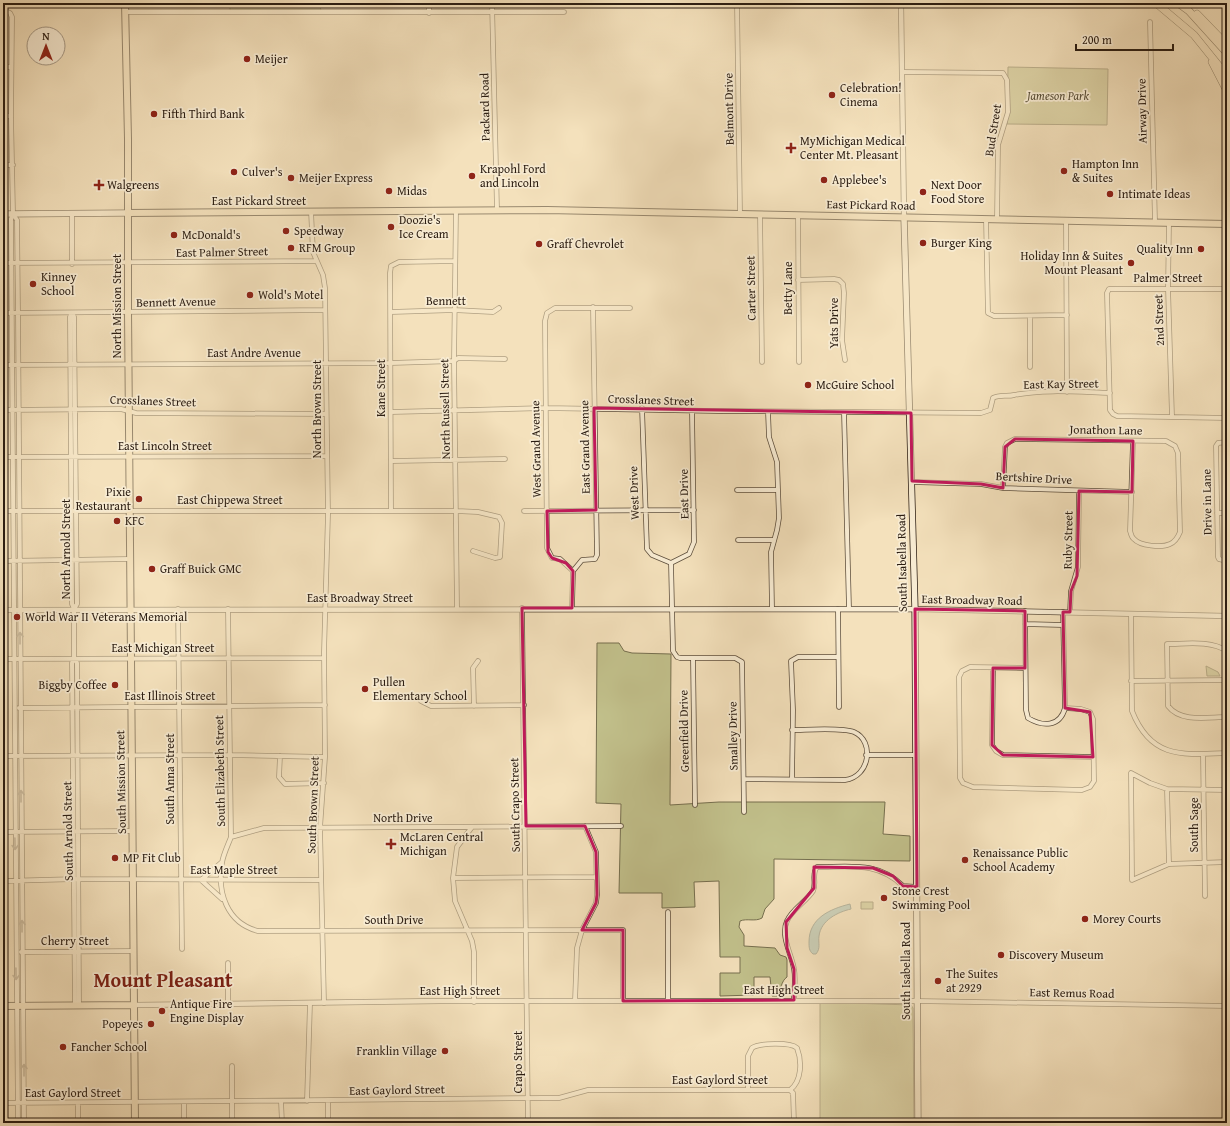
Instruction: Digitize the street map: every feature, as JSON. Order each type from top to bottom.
[{"type":"highway","points":[[1156,3],[1194,35],[1227,76]]},
{"type":"highway","points":[[1178,3],[1189,12],[1227,53]]},
{"type":"highway","points":[[1183,3],[1204,20],[1227,46]]},
{"type":"highway","points":[[1194,35],[1219,73],[1227,91]]},
{"type":"main road","name":"North Mission Street","points":[[125,3],[128,213],[130,609]]},
{"type":"main road","name":"East Pickard Road","points":[[515,210],[798,214],[1227,224]]},
{"type":"main road","name":"East Pickard Street","points":[[3,214],[515,210]]},
{"type":"main road","name":"South Isabella Road","points":[[904,217],[915,609],[918,1123]]},
{"type":"main road","name":"South Mission Street","points":[[130,609],[135,1123]]},
{"type":"main road","name":"East High Street","points":[[3,1006],[134,1005]]},
{"type":"street","points":[[429,3],[429,13]]},
{"type":"street","name":"Packard Road","points":[[492,3],[497,210]]},
{"type":"street","name":"Belmont Drive","points":[[737,3],[740,214]]},
{"type":"street","name":"South Isabella Road","points":[[901,3],[904,217]]},
{"type":"street","points":[[3,10],[10,13],[13,165],[13,214],[11,219],[11,313],[16,952],[20,1006],[24,1123]]},
{"type":"street","points":[[125,12],[564,12]]},
{"type":"street","name":"Airway Drive","points":[[1150,22],[1154,222]]},
{"type":"street","points":[[3,67],[11,67]]},
{"type":"street","name":"Bud Street","points":[[902,72],[1003,73],[1005,76],[1007,80],[1008,112],[998,145],[997,219]]},
{"type":"street","points":[[3,116],[11,116]]},
{"type":"street","points":[[3,165],[13,165]]},
{"type":"street","name":"North Russell Street","points":[[456,210],[454,261],[454,361],[457,608]]},
{"type":"street","name":"North Brown Street","points":[[312,211],[312,244],[316,261],[324,281],[326,310],[326,456],[328,510],[326,608]]},
{"type":"street","points":[[13,214],[17,220],[18,264],[22,832],[22,952],[18,1123]]},
{"type":"street","points":[[3,263],[72,264],[72,214]]},
{"type":"street","name":"Carter Street","points":[[760,214],[762,362]]},
{"type":"street","name":"Betty Lane","points":[[798,214],[799,362]]},
{"type":"street","points":[[986,219],[988,313],[994,316],[1066,315]]},
{"type":"street","points":[[1066,221],[1067,392]]},
{"type":"street","name":"2nd Street","points":[[1168,222],[1168,288],[1172,417]]},
{"type":"street","name":"East Palmer Street","points":[[72,264],[316,261]]},
{"type":"street","name":"Kane Street","points":[[391,511],[391,266],[399,262],[454,261]]},
{"type":"street","name":"Yats Drive","points":[[798,280],[834,279],[839,280],[843,284],[842,340],[846,360]]},
{"type":"street","name":"Palmer Street","points":[[1110,393],[1107,293],[1109,289],[1227,289]]},
{"type":"street","points":[[593,307],[630,308]]},
{"type":"street","name":"West Grand Avenue","points":[[573,571],[560,559],[552,558],[548,552],[545,320],[547,313],[555,308],[593,307]]},
{"type":"street","name":"East Grand Avenue","points":[[573,571],[582,560],[595,559],[597,556],[593,307]]},
{"type":"street","name":"Bennett","points":[[390,312],[454,310],[493,312],[499,308]]},
{"type":"street","name":"Bennett Avenue","points":[[3,313],[326,310]]},
{"type":"street","name":"North Arnold Street","points":[[72,313],[70,317],[73,364],[74,560],[72,605],[74,609]]},
{"type":"street","points":[[1030,316],[1030,367]]},
{"type":"street","name":"East Andre Avenue","points":[[3,365],[128,363],[391,363],[454,361],[458,358],[505,359]]},
{"type":"street","name":"East Kay Street","points":[[910,413],[987,412],[990,410],[993,398],[997,396],[1013,396],[1028,392],[1067,392],[1110,393],[1110,410],[1114,415],[1227,418]]},
{"type":"street","name":"Crosslanes Street","points":[[392,412],[545,408],[642,408],[692,411],[910,413]]},
{"type":"street","name":"West Drive","points":[[642,408],[647,549],[652,555],[671,563]]},
{"type":"street","name":"Crosslanes Street","points":[[3,410],[121,409],[136,413],[326,414]]},
{"type":"street","name":"East Drive","points":[[671,563],[685,558],[692,550],[694,542],[692,411]]},
{"type":"street","points":[[768,412],[769,437],[776,456],[778,490],[778,524],[771,552],[772,609]]},
{"type":"street","points":[[844,412],[849,609]]},
{"type":"street","name":"Jonathon Lane","points":[[1003,488],[1005,447],[1007,443],[1015,439],[1035,438],[1166,441],[1175,446],[1178,453],[1180,532],[1176,540],[1170,544],[1164,545],[1146,544],[1134,540],[1130,531],[1132,492]]},
{"type":"street","points":[[1132,492],[1133,441]]},
{"type":"street","name":"Drive in Lane","points":[[1227,442],[1218,443],[1216,446],[1218,557],[1219,559],[1227,561]]},
{"type":"street","name":"East Lincoln Street","points":[[3,457],[326,456]]},
{"type":"street","points":[[392,460],[505,459]]},
{"type":"street","name":"Bertshire Drive","points":[[912,482],[975,483],[1003,488],[1132,492]]},
{"type":"street","points":[[737,490],[778,490]]},
{"type":"street","name":"Ruby Street","points":[[1070,612],[1071,591],[1078,567],[1079,491]]},
{"type":"street","name":"East Chippewa Street","points":[[3,511],[457,510],[499,517],[502,523],[500,557],[495,558],[473,551]]},
{"type":"street","points":[[524,511],[694,510]]},
{"type":"street","points":[[1217,513],[1227,513]]},
{"type":"street","points":[[738,540],[773,540]]},
{"type":"street","points":[[3,561],[130,560]]},
{"type":"street","points":[[671,563],[673,651],[677,657],[693,658]]},
{"type":"street","points":[[572,608],[573,571]]},
{"type":"street","name":"East Broadway Street","points":[[3,610],[326,608],[717,609]]},
{"type":"street","name":"South Brown Street","points":[[324,1003],[320,828],[325,757],[324,658],[326,608]]},
{"type":"street","name":"South Crapo Street","points":[[522,608],[528,1001]]},
{"type":"street","name":"South Arnold Street","points":[[74,609],[74,658],[77,664],[75,706],[77,1006]]},
{"type":"street","name":"South Anna Street","points":[[178,609],[180,658],[182,949]]},
{"type":"street","name":"South Elizabeth Street","points":[[228,609],[231,837]]},
{"type":"street","name":"East Broadway Road","points":[[717,609],[915,609],[1227,616]]},
{"type":"street","points":[[838,609],[839,707]]},
{"type":"street","points":[[1025,611],[1026,710],[1028,718],[1036,722],[1058,722],[1063,717],[1065,708],[1063,612]]},
{"type":"street","points":[[1131,614],[1132,712],[1138,726],[1146,737],[1158,746],[1176,753],[1227,753]]},
{"type":"street","points":[[1025,624],[1063,625]]},
{"type":"street","points":[[1227,651],[1217,646],[1208,644],[1167,644],[1168,706],[1171,711],[1178,716],[1185,717],[1227,717]]},
{"type":"street","points":[[792,779],[793,710],[791,660],[798,657],[838,656]]},
{"type":"street","name":"East Michigan Street","points":[[3,659],[324,658]]},
{"type":"street","name":"Smalley Drive","points":[[693,658],[735,658],[740,660],[742,666],[744,812]]},
{"type":"street","name":"Greenfield Drive","points":[[693,658],[695,804]]},
{"type":"street","points":[[474,706],[473,668],[478,661]]},
{"type":"street","points":[[1025,668],[970,667],[962,671],[960,677],[960,778],[963,783],[973,787],[1082,790],[1090,786],[1094,780],[1093,719],[1090,712],[1082,709],[1065,708]]},
{"type":"street","points":[[992,668],[992,745],[996,751],[1003,755],[1093,757]]},
{"type":"street","points":[[1131,680],[1227,680]]},
{"type":"street","points":[[421,701],[431,706],[524,705]]},
{"type":"street","name":"East Illinois Street","points":[[15,708],[75,706],[325,705]]},
{"type":"street","points":[[744,779],[845,780],[855,778],[863,770],[866,755],[863,738],[851,731],[792,730]]},
{"type":"street","name":"South Sage","points":[[1203,754],[1205,896]]},
{"type":"street","points":[[3,756],[230,755],[325,757]]},
{"type":"street","points":[[866,755],[915,755]]},
{"type":"street","points":[[280,756],[279,777],[285,784],[324,783]]},
{"type":"street","points":[[1227,790],[1167,789],[1150,783],[1131,773],[1132,880],[1169,864],[1227,862]]},
{"type":"street","points":[[1167,789],[1169,864]]},
{"type":"street","points":[[575,1001],[577,948],[582,930],[596,903],[596,852],[585,826]]},
{"type":"street","name":"North Drive","points":[[231,837],[264,828],[621,826]]},
{"type":"street","points":[[472,827],[457,847],[453,878],[455,901],[472,941],[474,952],[474,1002]]},
{"type":"street","points":[[3,832],[75,830],[132,831]]},
{"type":"street","points":[[222,899],[222,862],[231,837]]},
{"type":"street","points":[[201,880],[222,862]]},
{"type":"street","points":[[794,1000],[794,969],[787,948],[786,922],[790,914],[809,896],[814,888],[814,870],[817,867],[873,868],[893,876],[903,886],[916,887]]},
{"type":"street","points":[[453,878],[596,877]]},
{"type":"street","name":"East Maple Street","points":[[3,881],[76,879],[321,880]]},
{"type":"street","name":"South Drive","points":[[201,880],[222,899],[236,920],[251,929],[258,931],[526,929],[623,930],[623,1001]]},
{"type":"street","points":[[668,912],[668,1001]]},
{"type":"street","name":"Cherry Street","points":[[16,952],[134,951]]},
{"type":"street","points":[[228,963],[228,1003]]},
{"type":"street","name":"East High Street","points":[[134,1005],[528,1001],[917,1001]]},
{"type":"street","name":"Crapo Street","points":[[528,1001],[528,1123]]},
{"type":"street","name":"East Remus Road","points":[[917,1001],[1227,1006]]},
{"type":"street","points":[[307,1101],[310,1003]]},
{"type":"street","points":[[748,1089],[748,1056],[752,1048],[760,1044],[789,1045],[797,1048],[800,1061],[798,1081],[790,1090],[793,1093],[794,1123]]},
{"type":"street","points":[[232,1066],[232,1123]]},
{"type":"street","name":"East Gaylord Street","points":[[3,1103],[559,1098],[588,1090],[790,1090]]},
{"type":"street","points":[[281,1101],[282,1123]]},
{"type":"street","points":[[328,1101],[328,1123]]},
{"type":"street","points":[[184,1102],[184,1123]]},
{"type":"street","points":[[78,1103],[78,1123]]},
{"type":"highlighted area","points":[[594,408],[911,413],[912,481],[981,484],[1003,488],[1005,447],[1015,439],[1133,441],[1132,492],[1079,491],[1077,576],[1071,591],[1070,612],[1063,612],[1065,708],[1090,712],[1093,757],[1003,755],[992,745],[993,668],[1025,668],[1025,611],[915,609],[917,887],[903,886],[893,876],[873,868],[814,867],[814,888],[786,922],[787,948],[794,969],[794,1000],[623,1001],[623,930],[582,930],[596,903],[597,895],[596,852],[585,826],[526,826],[522,608],[572,608],[573,571],[566,563],[552,558],[548,552],[547,511],[596,510]]},
{"type":"green space","points":[[230,3],[320,3],[321,12],[230,13]]},
{"type":"green space","name":"Jameson Park","points":[[1008,67],[1108,69],[1107,125],[1007,124]]},
{"type":"green space","points":[[597,643],[619,643],[624,651],[632,653],[671,654],[670,805],[719,802],[885,802],[883,834],[910,836],[910,861],[774,859],[774,899],[765,909],[762,918],[757,920],[740,921],[739,927],[744,935],[744,946],[775,948],[780,955],[786,957],[787,977],[783,981],[777,996],[772,996],[770,977],[754,977],[754,995],[720,996],[720,973],[740,973],[740,957],[720,957],[719,881],[694,882],[695,907],[662,908],[662,893],[619,893],[621,804],[596,803]]},
{"type":"green space","points":[[1206,666],[1218,672],[1220,676],[1207,676]]},
{"type":"green space","points":[[861,902],[873,902],[873,909],[861,909]]},
{"type":"green space","points":[[820,1002],[911,1005],[913,1008],[914,1123],[820,1123]]},
{"type":"water","points":[[850,904],[851,909],[841,912],[823,925],[820,930],[818,950],[816,954],[813,954],[809,947],[809,942],[810,934],[817,921],[828,912]]},
{"type":"place","name":"Meijer","points":[[247,59]]},
{"type":"place","name":"Celebration! Cinema","points":[[832,95]]},
{"type":"place","name":"Fifth Third Bank","points":[[154,114]]},
{"type":"place","name":"MyMichigan Medical Center Mt. Pleasant","points":[[791,148]]},
{"type":"place","name":"Hampton Inn & Suites","points":[[1064,171]]},
{"type":"place","name":"Culver's","points":[[234,172]]},
{"type":"place","name":"Krapohl Ford and Lincoln","points":[[472,176]]},
{"type":"place","name":"Meijer Express","points":[[291,178]]},
{"type":"place","name":"Applebee's","points":[[824,180]]},
{"type":"place","name":"Walgreens","points":[[99,185]]},
{"type":"place","name":"Midas","points":[[389,191]]},
{"type":"place","name":"Next Door Food Store","points":[[923,192]]},
{"type":"place","name":"Intimate Ideas","points":[[1110,194]]},
{"type":"place","name":"Doozie's Ice Cream","points":[[391,227]]},
{"type":"place","name":"Speedway","points":[[286,231]]},
{"type":"place","name":"McDonald's","points":[[174,235]]},
{"type":"place","name":"Burger King","points":[[923,243]]},
{"type":"place","name":"Graff Chevrolet","points":[[539,244]]},
{"type":"place","name":"RFM Group","points":[[291,248]]},
{"type":"place","name":"Quality Inn","points":[[1201,249]]},
{"type":"place","name":"Holiday Inn & Suites Mount Pleasant","points":[[1131,263]]},
{"type":"place","name":"Kinney School","points":[[33,284]]},
{"type":"place","name":"Wold's Motel","points":[[250,295]]},
{"type":"place","name":"McGuire School","points":[[808,385]]},
{"type":"place","name":"Pixie Restaurant","points":[[139,499]]},
{"type":"place","name":"KFC","points":[[117,521]]},
{"type":"place","name":"Graff Buick GMC","points":[[152,569]]},
{"type":"place","name":"World War II Veterans Memorial","points":[[17,617]]},
{"type":"place","name":"Biggby Coffee","points":[[115,685]]},
{"type":"place","name":"Pullen Elementary School","points":[[365,689]]},
{"type":"place","name":"McLaren Central Michigan","points":[[391,844]]},
{"type":"place","name":"MP Fit Club","points":[[115,858]]},
{"type":"place","name":"Renaissance Public School Academy","points":[[965,860]]},
{"type":"place","name":"Stone Crest Swimming Pool","points":[[884,898]]},
{"type":"place","name":"Morey Courts","points":[[1085,919]]},
{"type":"place","name":"Discovery Museum","points":[[1001,955]]},
{"type":"place","name":"The Suites at 2929","points":[[938,981]]},
{"type":"place","name":"Antique Fire Engine Display","points":[[162,1011]]},
{"type":"place","name":"Popeyes","points":[[151,1024]]},
{"type":"place","name":"Fancher School","points":[[63,1047]]},
{"type":"place","name":"Franklin Village","points":[[445,1051]]},
{"type":"district","name":"Mount Pleasant","points":[[163,980]]}]
